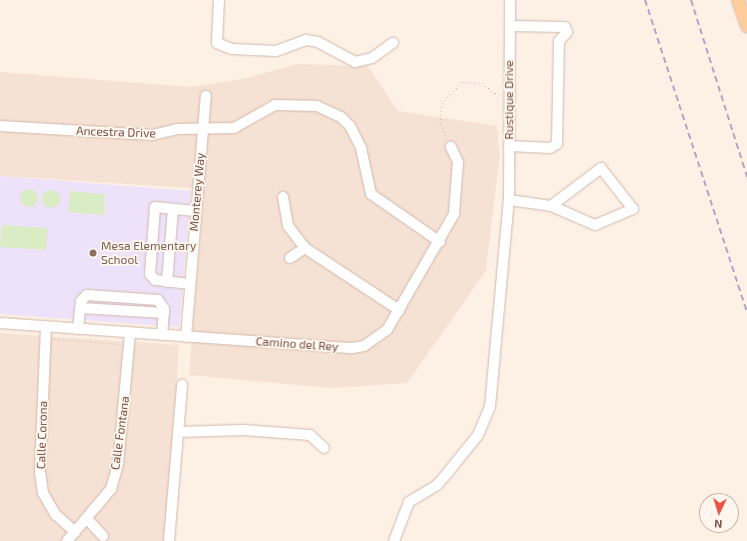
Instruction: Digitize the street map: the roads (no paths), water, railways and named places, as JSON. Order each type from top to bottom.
[{"type":"main road","points":[[738,0],[747,26]]},
{"type":"street","points":[[219,0],[217,43],[232,50],[276,51],[306,40],[318,42],[355,62],[372,58],[393,44]]},
{"type":"street","name":"Rustique Drive","points":[[394,541],[409,502],[437,485],[478,435],[490,407],[509,200],[510,0]]},
{"type":"street","points":[[509,146],[550,148],[557,144],[559,41],[567,32],[565,28],[510,26]]},
{"type":"street","name":"Monterey Way","points":[[186,336],[195,211],[206,96]]},
{"type":"street","name":"Ancestra Drive","points":[[0,126],[152,135],[177,129],[234,128],[275,105],[304,104],[330,110],[350,126],[358,139],[371,194],[440,242]]},
{"type":"street","name":"Camino del Rey","points":[[0,323],[352,348],[382,336],[440,242],[457,201],[458,162],[451,147]]},
{"type":"street","points":[[509,200],[551,206],[595,225],[633,209],[600,168],[551,206]]},
{"type":"street","points":[[283,197],[288,226],[305,248],[399,310]]},
{"type":"street","points":[[189,284],[154,280],[150,274],[156,207],[195,211]]},
{"type":"street","points":[[167,282],[172,209]]},
{"type":"street","points":[[290,258],[305,248]]},
{"type":"street","points":[[78,329],[81,304],[163,310],[162,335]]},
{"type":"street","name":"Calle Corona","points":[[51,327],[40,472],[43,492],[55,514],[75,532]]},
{"type":"street","name":"Calle Fontana","points":[[67,541],[88,520],[111,489],[118,465],[130,333]]},
{"type":"street","points":[[169,541],[182,385]]},
{"type":"street","points":[[178,432],[244,430],[310,435],[324,448]]},
{"type":"street","points":[[88,520],[103,536]]},
{"type":"railway","points":[[645,0],[747,312]]},
{"type":"railway","points":[[691,0],[747,177]]},
{"type":"place","name":"Mesa Elementary School","points":[[93,253]]}]
